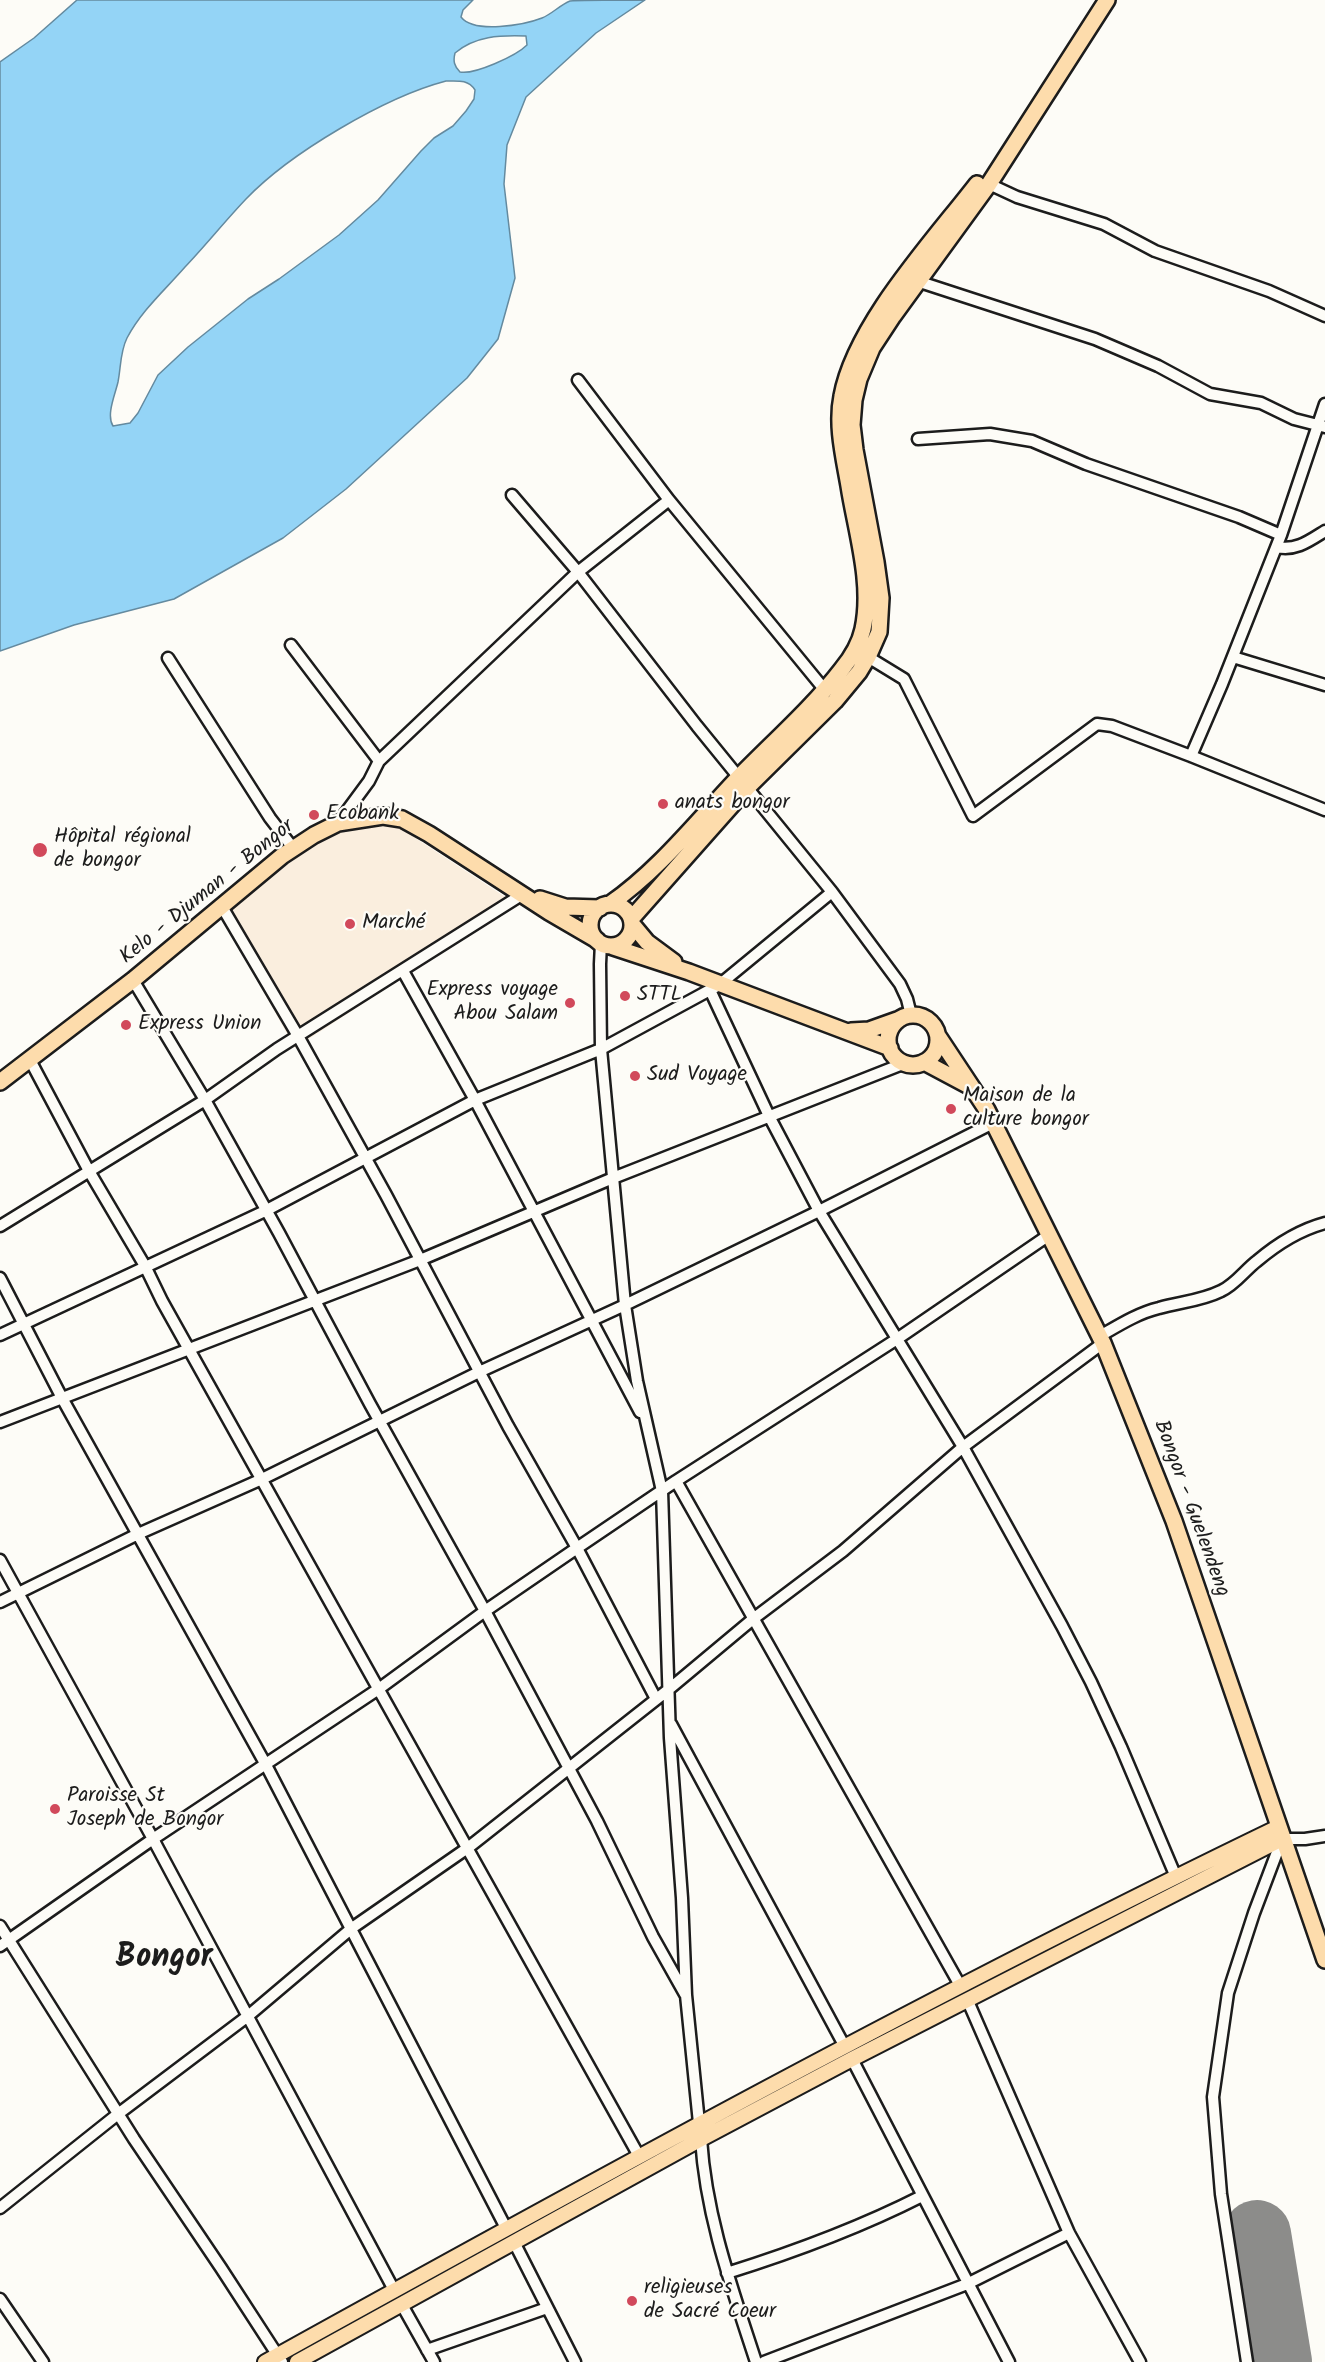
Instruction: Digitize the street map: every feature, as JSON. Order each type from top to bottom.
[{"type":"highway","points":[[1032,116],[887,302],[861,341],[847,372],[841,397],[840,424],[864,572],[866,601],[863,630],[854,651],[824,690],[743,783],[632,922],[626,940],[615,945],[603,943],[592,931],[591,921],[605,906],[651,871],[743,783],[835,701],[860,672],[879,632],[881,598],[852,425],[859,379],[872,348],[989,184],[1107,0]]},
{"type":"highway","name":"Kelo - Djuman - Bongor","points":[[0,1082],[133,980],[293,848],[324,829],[338,824],[383,816],[402,819],[429,834],[603,943],[689,972]]},
{"type":"highway","name":"Kelo - Djuman - Bongor","points":[[522,894],[565,907],[605,906]]},
{"type":"highway","points":[[605,906],[625,910],[632,922]]},
{"type":"highway","name":"Kelo - Djuman - Bongor","points":[[632,922],[647,942],[714,987],[890,1048]]},
{"type":"highway","points":[[904,1018],[890,1033],[890,1048],[893,1054],[905,1063],[924,1062],[974,1089]]},
{"type":"highway","points":[[842,1031],[869,1030],[904,1018],[926,1018],[936,1029],[938,1036],[935,1052],[924,1062]]},
{"type":"highway","name":"Bongor - Guelendeng","points":[[938,1036],[974,1089],[993,1123],[1102,1339],[1174,1521],[1325,1960]]},
{"type":"main road","points":[[275,2360],[394,2290],[699,2123],[849,2053],[899,2036],[964,1993],[1176,1877],[1280,1833]]},
{"type":"main road","points":[[297,2362],[701,2139],[849,2053],[892,2022],[964,1993],[1280,1833]]},
{"type":"main road","points":[[892,2022],[899,2036]]},
{"type":"main road","points":[[576,2191],[581,2205]]},
{"type":"street","points":[[989,184],[1017,196],[1104,224],[1155,251],[1269,291],[1325,316]]},
{"type":"street","points":[[920,282],[1095,339],[1158,366],[1210,394],[1261,404],[1294,419],[1322,426]]},
{"type":"street","points":[[578,380],[669,500],[824,690]]},
{"type":"street","points":[[1191,756],[1277,547],[1322,426],[1325,404]]},
{"type":"street","points":[[918,439],[990,434],[1032,441],[1086,464],[1239,518],[1281,536]]},
{"type":"street","points":[[512,495],[578,572],[743,783],[832,892],[900,984],[907,999],[904,1018]]},
{"type":"street","points":[[338,824],[369,781],[380,761],[578,572],[669,500]]},
{"type":"street","points":[[1277,547],[1302,546],[1325,531]]},
{"type":"street","points":[[291,645],[380,761]]},
{"type":"street","points":[[868,657],[904,679],[973,816],[1097,724],[1112,726],[1325,810]]},
{"type":"street","points":[[1233,657],[1325,685]]},
{"type":"street","points":[[168,658],[270,818],[293,848]]},
{"type":"street","points":[[0,1335],[265,1211],[475,1100],[601,1049],[714,987],[832,892]]},
{"type":"street","points":[[0,1226],[205,1100],[298,1036],[522,894]]},
{"type":"street","points":[[222,905],[366,1159],[479,1372],[577,1548],[656,1699]]},
{"type":"street","points":[[603,943],[600,964],[601,1049],[625,1305],[637,1381],[662,1491],[669,1721],[682,1898],[686,1995],[699,2123]]},
{"type":"street","points":[[403,971],[475,1100],[646,1424]]},
{"type":"street","points":[[133,980],[205,1100],[485,1611],[568,1768],[653,1937],[686,1995]]},
{"type":"street","points":[[714,987],[769,1116],[819,1211],[963,1447],[1091,1682],[1146,1803],[1176,1877]]},
{"type":"street","points":[[30,1060],[89,1171],[145,1266],[469,1846],[639,2156]]},
{"type":"street","points":[[0,1422],[420,1260],[613,1178],[905,1063]]},
{"type":"street","points":[[0,1602],[138,1534],[262,1479],[479,1372],[625,1305],[993,1123]]},
{"type":"street","points":[[0,2208],[118,2114],[248,2016],[352,1928],[469,1846],[668,1690],[753,1619],[843,1551],[963,1447],[1102,1339],[1134,1317],[1158,1308],[1186,1304],[1225,1290],[1258,1260],[1294,1234],[1305,1228],[1325,1223]]},
{"type":"street","points":[[4,1943],[153,1839],[380,1688],[485,1611],[577,1548],[676,1481],[897,1339],[1049,1235]]},
{"type":"street","points":[[0,1278],[62,1398],[266,1765],[506,2228]]},
{"type":"street","points":[[676,1481],[964,1993],[1069,2233],[1140,2362]]},
{"type":"street","points":[[0,1560],[153,1839],[394,2290]]},
{"type":"street","points":[[669,1721],[849,2053],[1009,2362]]},
{"type":"street","points":[[1247,2362],[1221,2193],[1213,2097],[1228,1993],[1280,1833],[1325,1836]]},
{"type":"street","points":[[0,1926],[4,1943],[118,2114],[275,2360]]},
{"type":"street","points":[[701,2139],[705,2187],[727,2272],[756,2362]]},
{"type":"street","points":[[727,2272],[780,2257],[822,2239],[866,2225],[922,2196]]},
{"type":"street","points":[[764,2362],[967,2284],[1069,2233]]},
{"type":"street","points":[[514,2242],[575,2362]]},
{"type":"street","points":[[402,2305],[434,2362]]},
{"type":"street","points":[[2,2306],[43,2362]]},
{"type":"street","points":[[427,2350],[547,2308]]},
{"type":"shaded area","points":[[394,824],[516,904],[295,1048],[222,918],[309,847],[349,828]]},
{"type":"water","points":[[77,0],[473,0],[463,10],[461,17],[467,22],[488,27],[534,21],[570,1],[645,0],[596,33],[526,97],[507,145],[504,184],[515,278],[498,339],[467,378],[346,489],[283,538],[174,599],[74,625],[0,651],[0,62],[34,38]],"holes":[[[497,36],[526,36],[527,45],[495,64],[466,72],[460,72],[455,65],[455,53],[471,43]],[[446,81],[466,82],[475,90],[474,99],[453,126],[434,138],[378,200],[339,235],[248,299],[188,347],[158,375],[138,413],[130,423],[113,426],[110,416],[127,338],[147,309],[246,199],[287,163],[340,129],[395,100]]]},
{"type":"runway","points":[[1257,2234],[1278,2362]]},
{"type":"place","name":"anats bongor","points":[[663,804]]},
{"type":"place","name":"Ecobank","points":[[314,815]]},
{"type":"place","name":"Hôpital régional de bongor","points":[[40,850]]},
{"type":"place","name":"Marché","points":[[350,924]]},
{"type":"place","name":"STTL","points":[[625,996]]},
{"type":"place","name":"Express voyage Abou Salam","points":[[570,1003]]},
{"type":"place","name":"Express Union","points":[[126,1025]]},
{"type":"place","name":"Sud Voyage","points":[[635,1076]]},
{"type":"place","name":"Maison de la culture bongor","points":[[951,1109]]},
{"type":"place","name":"Paroisse St Joseph de Bongor","points":[[55,1809]]},
{"type":"place","name":"religieuses de Sacré Coeur","points":[[632,2301]]},
{"type":"district","name":"Bongor","points":[[164,1960]]}]
